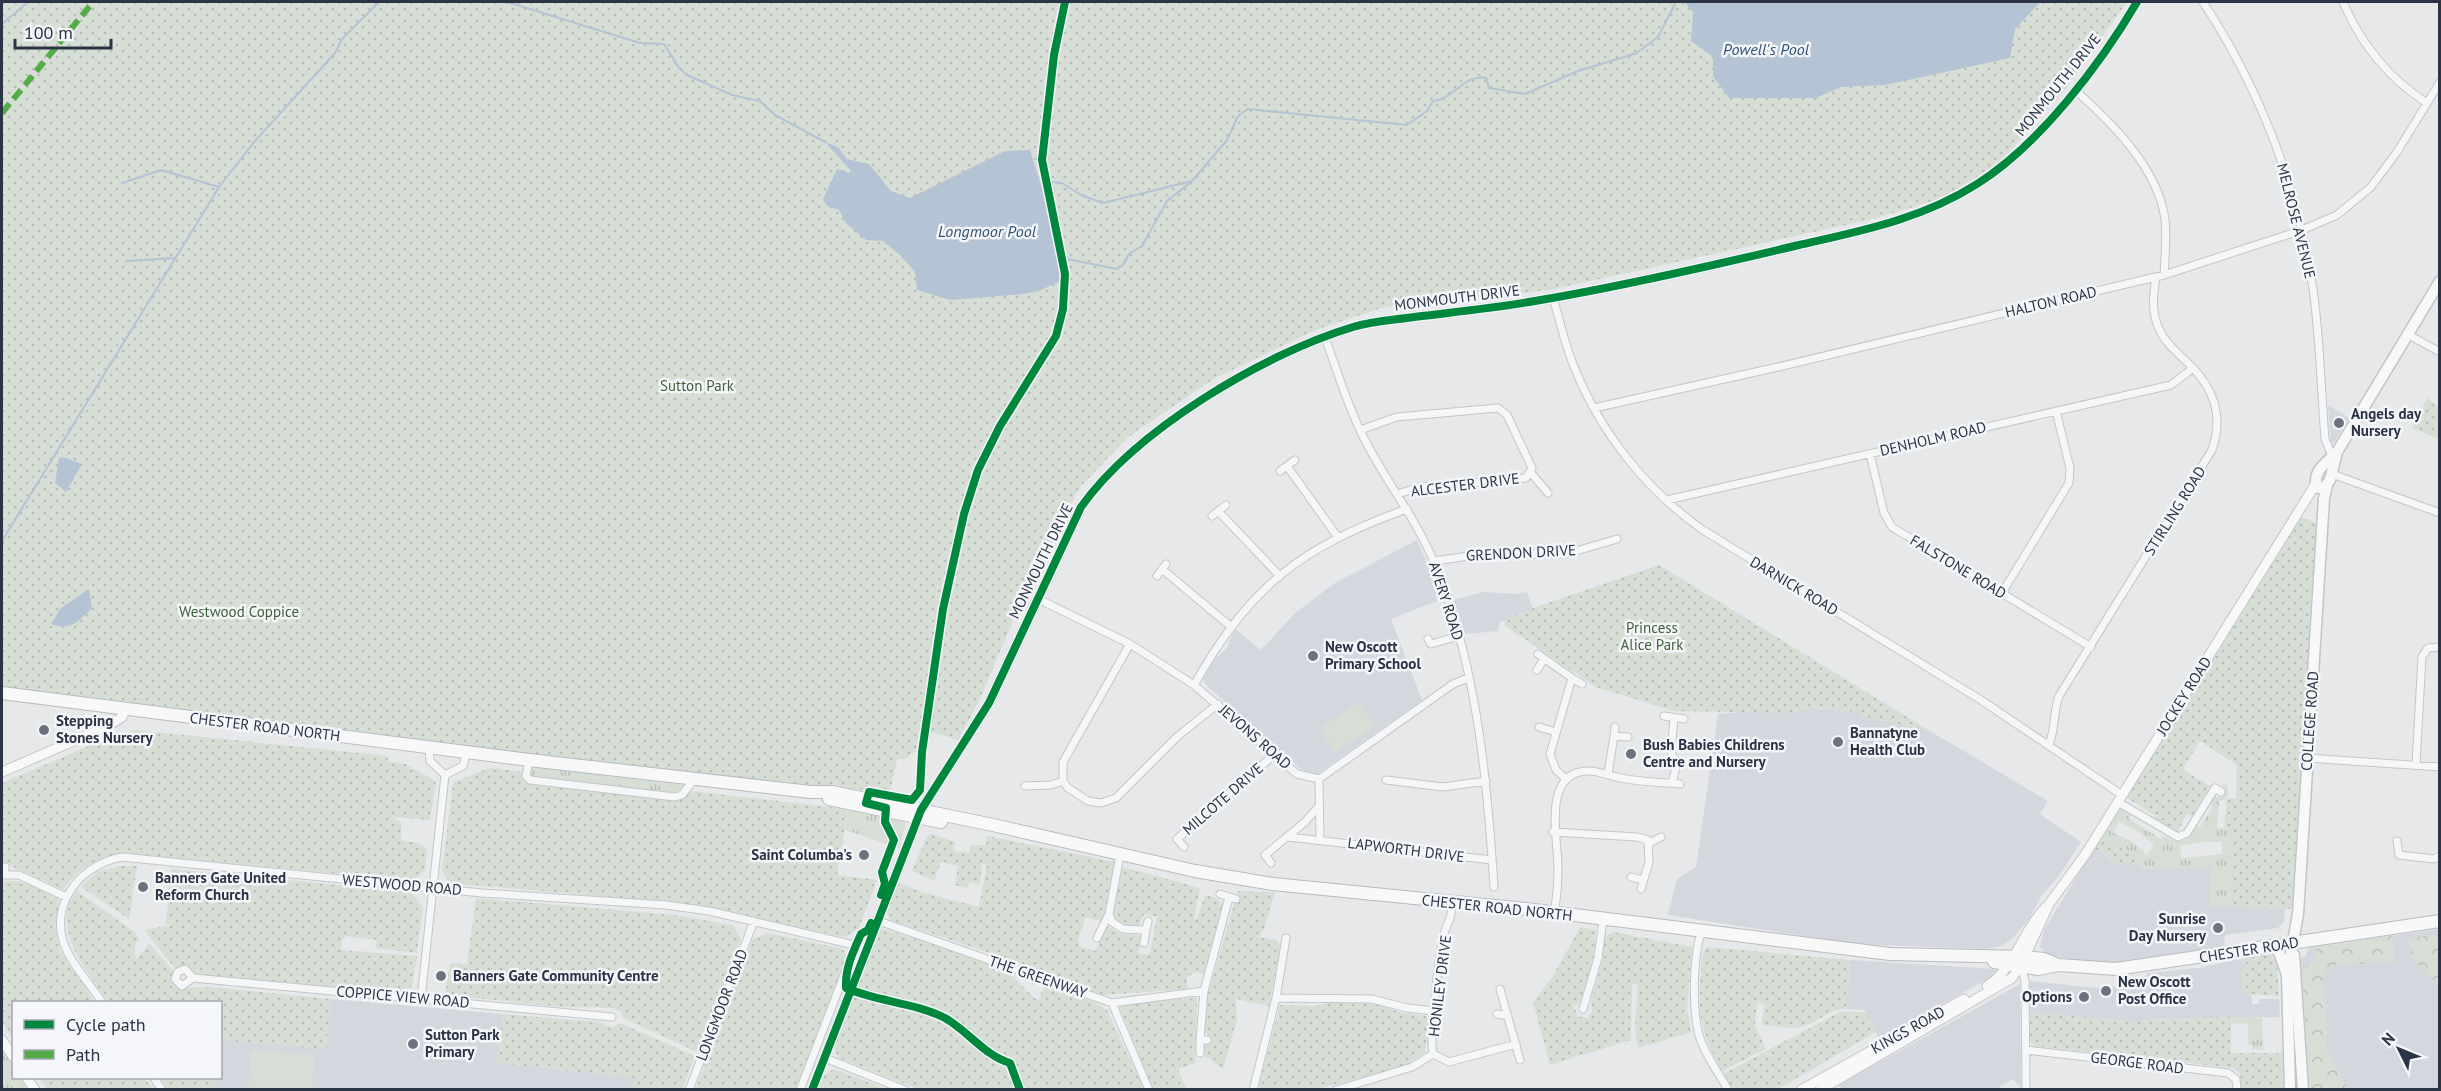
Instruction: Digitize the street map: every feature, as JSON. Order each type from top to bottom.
[{"type":"highway","name":"CHESTER ROAD NORTH","points":[[2,693],[120,710],[529,760],[811,792],[832,792],[992,833],[1021,832],[1120,855],[1273,884],[1554,913],[1852,950],[2017,960]]},
{"type":"highway","name":"CHESTER ROAD","points":[[2017,960],[2044,959],[2058,965],[2116,969],[2439,921]]},
{"type":"main road","points":[[2329,470],[2334,454],[2439,281]]},
{"type":"main road","name":"COLLEGE ROAD","points":[[2290,1089],[2287,975],[2298,914],[2324,498],[2317,474],[2329,470]]},
{"type":"main road","name":"COLLEGE ROAD","points":[[2293,943],[2302,1089]]},
{"type":"main road","name":"COLLEGE ROAD","points":[[2271,946],[2279,952],[2287,975]]},
{"type":"street","name":"MONMOUTH DRIVE","points":[[812,1089],[919,814],[976,727],[1081,507],[1113,468],[1170,422],[1223,388],[1272,361],[1354,327],[1553,298],[1714,266],[1911,218],[1946,202],[2002,167],[2033,138],[2075,90],[2124,24],[2137,2]]},
{"type":"street","name":"MELROSE AVENUE","points":[[2203,2],[2240,62],[2275,138],[2302,230],[2313,291],[2325,439],[2334,454]]},
{"type":"street","points":[[2343,2],[2357,32],[2370,52],[2401,85],[2427,103]]},
{"type":"street","name":"HALTON ROAD","points":[[1594,408],[1778,367],[2164,275],[2302,230],[2337,215],[2371,187],[2439,82]]},
{"type":"street","points":[[2075,90],[2118,133],[2151,181],[2164,217],[2164,275]]},
{"type":"street","name":"STIRLING ROAD","points":[[2049,744],[2054,731],[2054,718],[2059,696],[2212,450],[2218,429],[2217,405],[2209,387],[2169,345],[2159,330],[2152,302],[2156,277]]},
{"type":"street","name":"DARNICK ROAD","points":[[1553,298],[1575,368],[1594,408],[1613,439],[1633,465],[1667,500],[1703,530],[2049,744],[2120,799],[2178,837],[2187,833],[2218,787]]},
{"type":"street","points":[[2408,334],[2439,352]]},
{"type":"street","name":"AVERY ROAD","points":[[1325,338],[1360,430],[1407,509],[1434,561],[1459,636],[1475,705],[1486,781],[1494,887]]},
{"type":"street","name":"DENHOLM ROAD","points":[[1667,500],[2171,385],[2193,368]]},
{"type":"street","name":"ALCESTER DRIVE","points":[[1360,430],[1397,417],[1498,408],[1507,415],[1531,464],[1532,473],[1548,493]]},
{"type":"street","points":[[2002,593],[2069,483],[2070,468],[2056,411]]},
{"type":"street","name":"FALSTONE ROAD","points":[[1870,454],[1884,513],[1892,527],[2091,647]]},
{"type":"street","points":[[1295,460],[1284,469],[1337,536]]},
{"type":"street","points":[[2329,470],[2439,513]]},
{"type":"street","name":"ALCESTER DRIVE","points":[[1398,494],[1419,487],[1526,478],[1532,473]]},
{"type":"street","name":"JOCKEY ROAD","points":[[2017,960],[2049,904],[2120,799],[2320,486]]},
{"type":"street","points":[[1226,505],[1215,513],[1280,576]]},
{"type":"street","points":[[1194,684],[1230,626],[1251,601],[1280,576],[1311,552],[1337,536],[1407,509]]},
{"type":"street","name":"GRENDON DRIVE","points":[[1434,561],[1476,555],[1566,554],[1607,538],[1617,539]]},
{"type":"street","points":[[1157,576],[1164,567],[1230,626]]},
{"type":"street","name":"JEVONS ROAD","points":[[1038,598],[1130,644],[1194,684],[1276,753],[1297,774],[1319,779]]},
{"type":"street","points":[[1430,644],[1459,636]]},
{"type":"street","points":[[1130,644],[1063,762],[1063,781],[1075,793],[1088,801],[1101,803],[1116,798],[1178,736],[1218,704]]},
{"type":"street","points":[[2416,764],[2422,657],[2428,648],[2439,647]]},
{"type":"street","points":[[1537,670],[1541,657],[1582,684]]},
{"type":"street","points":[[1320,840],[1319,779],[1453,684],[1468,678]]},
{"type":"street","points":[[1566,779],[1556,770],[1550,754],[1572,678]]},
{"type":"street","points":[[2,772],[119,719],[120,710]]},
{"type":"street","points":[[1664,716],[1683,719]]},
{"type":"street","points":[[1554,913],[1558,865],[1553,832],[1557,802],[1566,779],[1582,771],[1676,784],[1676,763],[1671,751],[1674,718]]},
{"type":"street","points":[[1539,727],[1556,732]]},
{"type":"street","points":[[1608,774],[1615,727]]},
{"type":"street","points":[[1614,736],[1628,737]]},
{"type":"street","points":[[429,746],[430,762],[445,775]]},
{"type":"street","points":[[445,775],[463,766],[467,751]]},
{"type":"street","name":"MILCOTE DRIVE","points":[[1184,847],[1177,839],[1276,753]]},
{"type":"street","points":[[2307,758],[2439,767]]},
{"type":"street","points":[[529,760],[526,776],[530,780],[675,797],[682,795],[695,778]]},
{"type":"street","points":[[421,999],[431,888],[445,775]]},
{"type":"street","points":[[1386,780],[1443,787],[1486,781]]},
{"type":"street","points":[[1025,786],[1051,785],[1063,781]]},
{"type":"street","points":[[1271,863],[1265,855],[1288,837],[1318,807]]},
{"type":"street","points":[[1553,832],[1637,837],[1650,843]]},
{"type":"street","name":"LAPWORTH DRIVE","points":[[1288,837],[1492,860]]},
{"type":"street","points":[[1650,843],[1661,837]]},
{"type":"street","points":[[2397,841],[2399,855],[2437,857],[2435,868]]},
{"type":"street","points":[[1641,889],[1649,862],[1650,843]]},
{"type":"street","points":[[1097,938],[1109,914],[1120,855]]},
{"type":"street","name":"WESTWOOD ROAD","points":[[66,897],[90,868],[106,860],[122,857],[431,888],[666,905],[754,921],[867,948]]},
{"type":"street","points":[[3,872],[19,875],[66,897],[62,916],[67,952],[101,1001]]},
{"type":"street","points":[[1631,877],[1644,880]]},
{"type":"street","points":[[1200,1053],[1203,1040],[1203,991],[1232,898],[1220,894]]},
{"type":"street","name":"HONILEY DRIVE","points":[[1452,903],[1451,920],[1445,933],[1434,1011],[1433,1054],[1449,1062],[1516,1044]]},
{"type":"street","points":[[1109,914],[1116,927],[1146,930]]},
{"type":"street","name":"THE GREENWAY","points":[[876,920],[1112,1004]]},
{"type":"street","points":[[1583,1009],[1598,958],[1603,920]]},
{"type":"street","name":"LONGMOOR ROAD","points":[[689,1089],[754,921]]},
{"type":"street","points":[[1144,943],[1148,921]]},
{"type":"street","points":[[1701,932],[1694,1007],[1696,1020],[1700,1037],[1728,1089]]},
{"type":"street","points":[[1253,1089],[1276,998],[1286,938]]},
{"type":"street","points":[[800,1089],[856,944]]},
{"type":"street","points":[[2017,960],[2025,981],[2026,1089]]},
{"type":"street","name":"KINGS ROAD","points":[[1820,1089],[1833,1086],[2006,982],[2017,960]]},
{"type":"street","name":"KINGS ROAD","points":[[1801,1089],[1986,987],[2017,960]]},
{"type":"street","name":"COPPICE VIEW ROAD","points":[[193,978],[612,1017]]},
{"type":"street","points":[[1500,989],[1520,1060]]},
{"type":"street","points":[[1149,1089],[1112,1004],[1203,991]]},
{"type":"street","points":[[1276,998],[1372,999],[1407,1008],[1434,1011]]},
{"type":"street","points":[[1497,1014],[1508,1016]]},
{"type":"street","points":[[2,1040],[12,1055]]},
{"type":"street","name":"GEORGE ROAD","points":[[2026,1050],[2228,1073],[2236,1079],[2237,1089]]},
{"type":"street","points":[[1335,1089],[1412,1067],[1433,1054]]},
{"type":"street","points":[[825,1058],[905,1089]]},
{"type":"shaded area","points":[[2328,405],[2349,418],[2334,443],[2331,442]]},
{"type":"shaded area","name":"New Oscott Primary School","points":[[1417,540],[1442,599],[1391,619],[1422,700],[1317,774],[1302,770],[1205,684],[1203,679],[1213,661],[1227,648],[1234,628],[1261,650],[1295,613],[1335,583]]},
{"type":"shaded area","points":[[1483,592],[1518,594],[1527,592],[1533,609],[1500,622],[1498,631],[1465,634],[1454,600]]},
{"type":"shaded area","points":[[1810,708],[1859,712],[1861,716],[1930,731],[2048,801],[2040,814],[2081,842],[2059,876],[2042,895],[2029,919],[2011,940],[2001,946],[1986,949],[1855,944],[1668,915],[1677,879],[1696,867],[1718,714],[1769,710],[1793,713]]},
{"type":"shaded area","points":[[2094,848],[2118,864],[2139,864],[2143,869],[2211,867],[2210,905],[2285,909],[2284,921],[2278,928],[2225,935],[2224,948],[2124,964],[2090,964],[2046,954],[2040,947],[2044,930]]},
{"type":"shaded area","points":[[2439,929],[2439,1089],[2310,1089],[2301,958],[2305,957],[2309,948]]},
{"type":"shaded area","points":[[2239,959],[2240,962],[2246,961],[2247,969],[2241,970],[2244,994],[2251,994],[2252,1004],[2259,1004],[2259,999],[2279,999],[2280,1017],[2149,1019],[2136,1022],[2029,1012],[2030,981],[2097,988],[2147,986],[2147,973],[2199,968]]},
{"type":"shaded area","points":[[1851,960],[1995,969],[1997,974],[1879,1039],[1865,1010],[1846,1009]]},
{"type":"shaded area","points":[[2020,984],[2021,1089],[2013,1079],[1994,1090],[1841,1090],[1839,1085]]},
{"type":"shaded area","name":"Sutton Park Primary","points":[[331,999],[503,1014],[497,1063],[636,1078],[631,1090],[220,1090],[213,1079],[222,1079],[222,1040],[326,1048]]},
{"type":"green space","name":"Sutton Park","points":[[2,2],[2127,2],[2064,91],[1997,165],[1940,199],[1873,219],[1549,290],[1385,307],[1318,329],[1215,378],[1128,437],[1080,487],[1026,590],[979,701],[958,740],[932,732],[927,752],[910,753],[909,757],[897,760],[890,792],[755,781],[123,706],[2,687]]},
{"type":"green space","points":[[2427,399],[2439,407],[2439,439],[2412,428]]},
{"type":"green space","points":[[2301,517],[2316,523],[2292,909],[2230,907],[2234,830],[2224,829],[2227,799],[2236,798],[2237,765],[2200,741],[2184,767],[2185,771],[2210,786],[2192,816],[2187,813],[2177,833],[2153,821],[2155,816],[2126,797]]},
{"type":"green space","name":"Princess Alice Park","points":[[1659,565],[1930,731],[1861,716],[1859,712],[1810,708],[1793,713],[1675,711],[1596,687],[1505,626],[1504,620],[1533,608]]},
{"type":"green space","points":[[1359,702],[1375,726],[1335,753],[1319,729]]},
{"type":"green space","points":[[135,730],[380,755],[388,757],[388,762],[406,764],[436,782],[430,820],[392,817],[401,822],[401,840],[421,844],[427,850],[425,870],[414,880],[405,880],[124,853],[89,865],[76,875],[63,890],[2,862],[2,783],[86,747]]},
{"type":"green space","points":[[530,767],[686,785],[686,787],[677,794],[532,777],[529,776]]},
{"type":"green space","points":[[490,768],[524,772],[523,782],[672,801],[686,796],[691,791],[848,809],[837,875],[877,880],[859,928],[845,937],[679,903],[450,883],[442,871],[453,782]]},
{"type":"green space","points":[[2222,783],[2228,786],[2227,799],[2219,801],[2217,828],[2234,829],[2230,907],[2209,905],[2211,867],[2143,869],[2102,836],[2119,808],[2131,815],[2129,819],[2161,839],[2163,836],[2174,841],[2183,840],[2196,825],[2200,827],[2213,807],[2209,804],[2214,796],[2221,797],[2225,790]],"holes":[[[2119,822],[2139,832],[2154,845],[2147,855],[2131,841],[2112,832],[2115,828],[2118,829],[2116,826]],[[2203,842],[2222,842],[2222,854],[2182,858],[2180,846]]]},
{"type":"green space","points":[[848,809],[900,820],[906,824],[899,848],[845,830]]},
{"type":"green space","points":[[932,834],[955,842],[954,851],[969,853],[971,845],[986,845],[987,836],[1115,862],[1108,911],[1101,921],[1086,917],[1078,939],[1079,946],[1096,951],[1102,928],[1106,926],[1122,934],[1142,935],[1138,953],[1147,955],[1150,952],[1157,917],[1144,914],[1139,927],[1124,927],[1111,918],[1123,867],[1200,888],[1194,919],[1197,919],[1205,895],[1216,898],[1224,905],[1204,974],[1196,972],[1187,977],[1187,989],[1104,995],[1026,968],[1026,965],[890,920],[887,913],[898,882],[921,892],[979,907],[987,864],[982,864],[980,884],[969,882],[967,888],[955,885],[958,866],[941,862],[934,881],[912,871],[927,836]]},
{"type":"green space","points":[[2102,836],[2124,850],[2139,864],[2118,864],[2094,848]]},
{"type":"green space","points":[[120,866],[137,866],[129,919],[81,887],[97,872]]},
{"type":"green space","points":[[171,869],[412,892],[423,908],[417,953],[376,948],[377,940],[347,936],[342,940],[341,950],[417,956],[412,986],[404,992],[391,992],[202,975],[176,970],[144,930],[172,925],[166,924]]},
{"type":"green space","points":[[2,882],[28,883],[59,899],[55,927],[60,950],[94,1001],[12,1001],[12,1037],[2,1022]]},
{"type":"green space","points":[[77,891],[136,933],[139,940],[136,942],[134,952],[137,959],[149,943],[175,973],[172,981],[178,988],[212,987],[331,999],[326,1049],[222,1040],[222,1001],[108,1001],[74,949],[67,919],[69,905]]},
{"type":"green space","points":[[1238,891],[1275,892],[1264,929],[1259,937],[1276,940],[1281,946],[1269,1006],[1236,999],[1237,1020],[1223,1069],[1205,1056],[1204,1045],[1209,1036],[1204,1030],[1204,1008]]},
{"type":"green space","points":[[476,898],[674,915],[733,925],[741,939],[697,1052],[623,1018],[621,1012],[614,1008],[563,1007],[445,995],[450,963],[467,964]]},
{"type":"green space","points":[[877,927],[981,959],[1009,974],[1038,1001],[1045,984],[1096,1003],[1107,1010],[1144,1089],[918,1089],[839,1058],[833,1047]]},
{"type":"green space","points":[[1580,927],[1596,930],[1592,967],[1583,999],[1574,1007],[1578,1016],[1587,1018],[1592,1012],[1591,1001],[1601,966],[1604,936],[1614,932],[1692,947],[1687,1009],[1691,1032],[1638,1048],[1635,1027],[1638,985],[1632,984],[1631,1040],[1550,1065],[1533,1002],[1553,976]]},
{"type":"green space","points":[[768,933],[843,949],[847,959],[796,1089],[695,1090],[753,939]]},
{"type":"green space","points":[[2440,934],[2439,985],[2413,961],[2408,939]]},
{"type":"green space","points":[[2392,936],[2395,962],[2335,965],[2324,973],[2328,1051],[2348,1089],[2310,1089],[2302,970],[2316,960],[2316,947]]},
{"type":"green space","points":[[1707,947],[1851,960],[1846,1009],[1834,1011],[1801,1027],[1787,1028],[1762,1025],[1764,1004],[1757,1003],[1755,1025],[1766,1049],[1722,1071],[1702,1024],[1700,988],[1702,962]]},
{"type":"green space","points":[[2269,954],[2277,961],[2279,996],[2244,994],[2240,970],[2247,969],[2246,961],[2239,962],[2239,959]]},
{"type":"green space","points":[[1197,998],[1195,1063],[1178,1069],[1186,1089],[1153,1089],[1120,1008],[1124,1003]]},
{"type":"green space","points":[[1343,1001],[1380,1005],[1402,1013],[1426,1016],[1429,1022],[1425,1052],[1405,1066],[1318,1089],[1258,1089],[1280,1005],[1314,1006]]},
{"type":"green space","points":[[1840,1012],[1866,1012],[1876,1032],[1778,1089],[1732,1089],[1723,1074]]},
{"type":"green space","points":[[2029,1012],[2136,1022],[2148,1019],[2231,1017],[2231,1053],[2282,1053],[2283,1089],[2241,1089],[2240,1074],[2234,1068],[2034,1046],[2030,1041]]},
{"type":"green space","points":[[503,1014],[599,1022],[612,1028],[620,1023],[695,1056],[682,1090],[631,1089],[635,1078],[496,1063]]},
{"type":"green space","points":[[2231,1017],[2262,1018],[2263,1050],[2252,1049],[2252,1045],[2248,1045],[2248,1024],[2231,1023]]},
{"type":"green space","points":[[2,1046],[12,1062],[12,1079],[24,1079],[31,1089],[2,1089]]},
{"type":"green space","points":[[251,1050],[315,1055],[312,1089],[248,1089]]},
{"type":"green space","points":[[835,1069],[886,1089],[817,1089],[823,1075]]},
{"type":"green space","points":[[40,1079],[146,1079],[153,1089],[47,1089]]},
{"type":"green space","points":[[161,1079],[213,1079],[220,1089],[167,1089]]},
{"type":"water","name":"Powell's Pool","points":[[1684,2],[2040,2],[2015,29],[2010,58],[1885,85],[1841,87],[1816,98],[1729,98],[1713,76],[1713,57],[1691,41],[1693,12]]},
{"type":"water","name":"Longmoor Pool","points":[[825,142],[838,147],[847,159],[869,164],[891,191],[910,198],[1005,151],[1030,150],[1057,247],[1060,281],[1039,291],[1023,294],[950,300],[917,290],[915,272],[901,256],[883,241],[866,240],[846,223],[839,210],[827,206],[823,199],[837,169],[849,173],[851,171]]},
{"type":"water","points":[[63,457],[82,464],[66,492],[55,483],[59,458]]},
{"type":"water","points":[[89,589],[92,608],[83,617],[74,624],[58,626],[51,624],[61,608]]},
{"type":"waterway","points":[[2,24],[28,2]]},
{"type":"waterway","points":[[2,541],[219,187],[255,141],[335,53],[342,39],[379,2]]},
{"type":"waterway","points":[[507,2],[640,43],[664,44],[679,68],[687,75],[732,95],[760,101],[775,115],[825,142]]},
{"type":"waterway","points":[[1052,182],[1062,183],[1081,195],[1103,203],[1192,181],[1227,140],[1238,116],[1248,109],[1407,125],[1427,111],[1433,101],[1440,100],[1472,79],[1486,78],[1489,88],[1525,94],[1578,71],[1637,53],[1658,37],[1676,2]]},
{"type":"waterway","points":[[122,183],[161,170],[219,187]]},
{"type":"waterway","points":[[1067,259],[1117,269],[1123,265],[1129,254],[1142,246],[1167,201],[1191,182]]},
{"type":"waterway","points":[[126,261],[176,258]]},
{"type":"marked path","points":[[2,113],[93,2]]},
{"type":"cycle path","points":[[881,895],[885,884],[882,872],[894,840],[885,822],[886,808],[866,803],[869,792],[912,800],[920,790],[922,752],[943,609],[964,514],[978,470],[1000,426],[1056,336],[1063,309],[1065,274],[1042,160],[1054,55],[1065,2]]},
{"type":"cycle path","points":[[812,1090],[921,810],[989,703],[1081,507],[1105,478],[1134,450],[1204,398],[1242,376],[1318,339],[1353,327],[1368,323],[1490,308],[1634,282],[1868,229],[1935,206],[1977,184],[2000,168],[2045,126],[2105,52],[2137,2]]},
{"type":"cycle path","points":[[871,923],[868,930],[861,934],[852,954],[846,988],[945,1018],[993,1055],[1010,1063],[1020,1090]]},
{"type":"place","name":"Angels day Nursery","points":[[2339,423]]},
{"type":"place","name":"New Oscott Primary School","points":[[1313,656]]},
{"type":"place","name":"Stepping Stones Nursery","points":[[44,730]]},
{"type":"place","name":"Bannatyne Health Club","points":[[1838,742]]},
{"type":"place","name":"Bush Babies Childrens Centre and Nursery","points":[[1631,754]]},
{"type":"place","name":"Saint Columba's","points":[[864,855]]},
{"type":"place","name":"Banners Gate United Reform Church","points":[[143,887]]},
{"type":"place","name":"Sunrise Day Nursery","points":[[2218,928]]},
{"type":"place","name":"Banners Gate Community Centre","points":[[441,976]]},
{"type":"place","name":"New Oscott Post Office","points":[[2106,991]]},
{"type":"place","name":"Options","points":[[2084,997]]},
{"type":"place","name":"Sutton Park Primary","points":[[413,1044]]},
{"type":"park label","name":"Westwood Coppice","points":[[239,612]]}]
